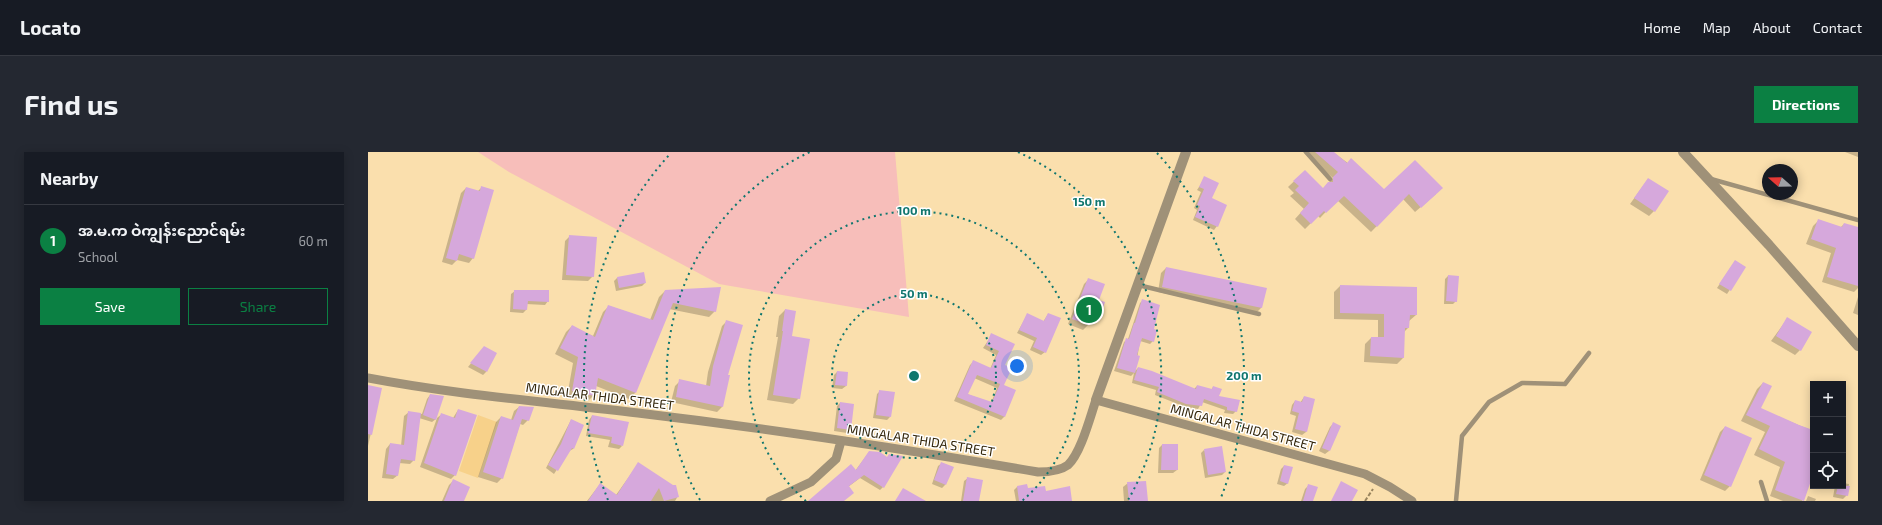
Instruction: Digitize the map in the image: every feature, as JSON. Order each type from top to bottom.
[{"type":"street","points":[[1096,400],[1186,152]]},
{"type":"street","points":[[1683,152],[1769,245],[1858,346]]},
{"type":"street","name":"MINGALAR THIDA STREET","points":[[368,378],[419,388],[640,413],[920,451],[1038,472],[1051,471],[1068,465],[1081,445],[1096,400],[1357,472],[1377,481],[1412,501]]},
{"type":"street","points":[[770,501],[811,482],[836,459],[841,441]]},
{"type":"lane","points":[[1306,152],[1330,179]]},
{"type":"lane","points":[[1706,178],[1858,220]]},
{"type":"lane","points":[[1138,285],[1259,314]]},
{"type":"lane","points":[[1456,501],[1462,436],[1489,402],[1522,383],[1565,384],[1589,353]]},
{"type":"lane","points":[[1762,482],[1767,501]]},
{"type":"path","points":[[1365,501],[1377,481]]},
{"type":"shaded area","points":[[478,152],[895,152],[909,317],[719,284],[509,172]]},
{"type":"shaded area","points":[[478,415],[497,422],[478,478],[459,471]]},
{"type":"building","points":[[1315,152],[1334,152],[1347,163],[1351,158],[1384,189],[1415,160],[1443,188],[1421,208],[1409,194],[1377,227],[1344,196],[1326,213],[1324,211],[1311,224],[1300,213],[1309,203],[1295,190],[1299,186],[1293,181],[1305,170],[1323,188],[1328,182],[1333,182],[1333,177],[1338,172]]},
{"type":"building","points":[[1204,176],[1219,183],[1212,198],[1227,205],[1218,227],[1195,217],[1200,206],[1197,205],[1204,189],[1199,187]]},
{"type":"building","points":[[1648,178],[1669,191],[1655,212],[1634,198]]},
{"type":"building","points":[[481,186],[494,190],[474,259],[459,254],[457,261],[446,258],[466,187],[480,191]]},
{"type":"building","points":[[1818,219],[1842,227],[1844,223],[1858,227],[1858,286],[1827,277],[1836,248],[1811,239]]},
{"type":"building","points":[[569,235],[597,237],[594,277],[566,275]]},
{"type":"building","points":[[1735,260],[1746,267],[1731,291],[1719,284]]},
{"type":"building","points":[[1166,267],[1267,288],[1262,308],[1162,287]]},
{"type":"building","points":[[644,272],[646,283],[619,288],[617,277]]},
{"type":"building","points":[[1448,275],[1459,276],[1457,302],[1446,301]]},
{"type":"building","points":[[1088,278],[1105,284],[1099,300],[1105,302],[1102,311],[1095,308],[1089,325],[1072,319]]},
{"type":"building","points":[[1340,285],[1417,287],[1417,315],[1410,315],[1409,328],[1405,328],[1404,358],[1370,356],[1371,337],[1384,337],[1384,314],[1340,313]]},
{"type":"building","points":[[721,287],[716,312],[673,303],[636,393],[598,378],[595,396],[572,391],[578,357],[560,348],[572,325],[595,337],[608,305],[653,320],[665,290]]},
{"type":"building","points":[[514,290],[549,290],[549,302],[528,301],[527,310],[513,309]]},
{"type":"building","points":[[1142,299],[1160,305],[1154,329],[1157,330],[1154,342],[1142,338],[1137,355],[1140,356],[1135,373],[1117,368],[1126,338],[1129,339]]},
{"type":"building","points":[[785,309],[796,311],[792,336],[810,339],[800,399],[773,395]]},
{"type":"building","points":[[1027,313],[1044,321],[1048,313],[1061,318],[1046,353],[1033,347],[1037,338],[1019,330]]},
{"type":"building","points":[[1787,317],[1812,332],[1801,351],[1776,336]]},
{"type":"building","points":[[726,320],[743,325],[728,375],[730,375],[723,407],[676,397],[679,379],[710,386],[713,366]]},
{"type":"building","points":[[991,333],[1015,344],[1005,365],[1012,368],[1004,385],[1016,390],[1005,417],[957,397],[973,360],[991,368],[999,351],[986,345]],"holes":[[[977,375],[1000,384],[992,402],[968,394]]]},
{"type":"building","points":[[484,346],[497,353],[487,372],[470,363]]},
{"type":"building","points":[[1138,367],[1152,371],[1196,389],[1197,385],[1212,389],[1213,386],[1222,389],[1219,396],[1240,400],[1237,412],[1227,410],[1227,407],[1204,399],[1202,406],[1186,404],[1157,392],[1159,387],[1134,380]]},
{"type":"building","points":[[837,371],[848,372],[847,386],[835,385]]},
{"type":"building","points":[[1763,382],[1772,386],[1761,408],[1810,429],[1810,484],[1804,501],[1775,490],[1785,462],[1759,449],[1770,426],[1746,415]]},
{"type":"building","points":[[368,385],[382,388],[372,435],[368,434]]},
{"type":"building","points":[[879,390],[895,392],[891,417],[876,415]]},
{"type":"building","points":[[430,394],[444,396],[436,420],[423,415]]},
{"type":"building","points":[[1304,396],[1315,399],[1307,432],[1295,429],[1299,413],[1292,411],[1295,400],[1302,402]]},
{"type":"building","points":[[840,402],[854,404],[851,430],[837,428]]},
{"type":"building","points":[[519,406],[534,407],[529,421],[522,419],[503,479],[483,472],[501,416],[513,420]]},
{"type":"building","points":[[458,409],[477,415],[456,476],[424,463],[441,413],[455,418]]},
{"type":"building","points":[[408,411],[421,413],[415,461],[401,459],[398,476],[386,474],[390,443],[404,445]]},
{"type":"building","points":[[592,415],[629,422],[623,446],[611,443],[612,437],[588,433]]},
{"type":"building","points":[[571,419],[584,425],[574,449],[572,448],[558,471],[548,465],[561,444]]},
{"type":"building","points":[[1333,422],[1341,426],[1330,451],[1322,448]]},
{"type":"building","points":[[1725,426],[1752,438],[1731,487],[1704,475]]},
{"type":"building","points":[[1162,444],[1178,444],[1178,470],[1161,470]]},
{"type":"building","points":[[1222,446],[1226,472],[1208,475],[1204,449]]},
{"type":"building","points":[[869,451],[880,452],[887,457],[889,454],[903,456],[884,488],[864,475],[849,486],[854,493],[844,501],[808,501],[851,464],[856,470]]},
{"type":"building","points":[[638,462],[673,485],[676,485],[679,497],[664,501],[659,488],[651,501],[588,501],[600,483],[617,495]]},
{"type":"building","points":[[941,462],[954,467],[946,485],[934,480]]},
{"type":"building","points":[[1284,465],[1293,467],[1288,484],[1280,481]]},
{"type":"building","points":[[967,477],[983,480],[979,501],[963,501]]},
{"type":"building","points":[[453,479],[470,487],[464,501],[444,501]]},
{"type":"building","points":[[1146,481],[1148,501],[1129,501],[1127,482]]},
{"type":"building","points":[[1341,481],[1358,490],[1352,501],[1331,501]]},
{"type":"building","points":[[1027,484],[1028,488],[1045,486],[1046,491],[1070,486],[1072,501],[1019,501],[1017,486]]},
{"type":"building","points":[[1308,484],[1318,487],[1313,501],[1303,501]]},
{"type":"building","points":[[1846,486],[1850,486],[1848,496],[1836,494],[1837,489],[1846,489]]},
{"type":"building","points":[[903,488],[926,501],[895,501]]},
{"type":"place","name":"အ.မ.က ဝဲကျွန်းညောင်ရမ်း","points":[[1089,310]]}]
